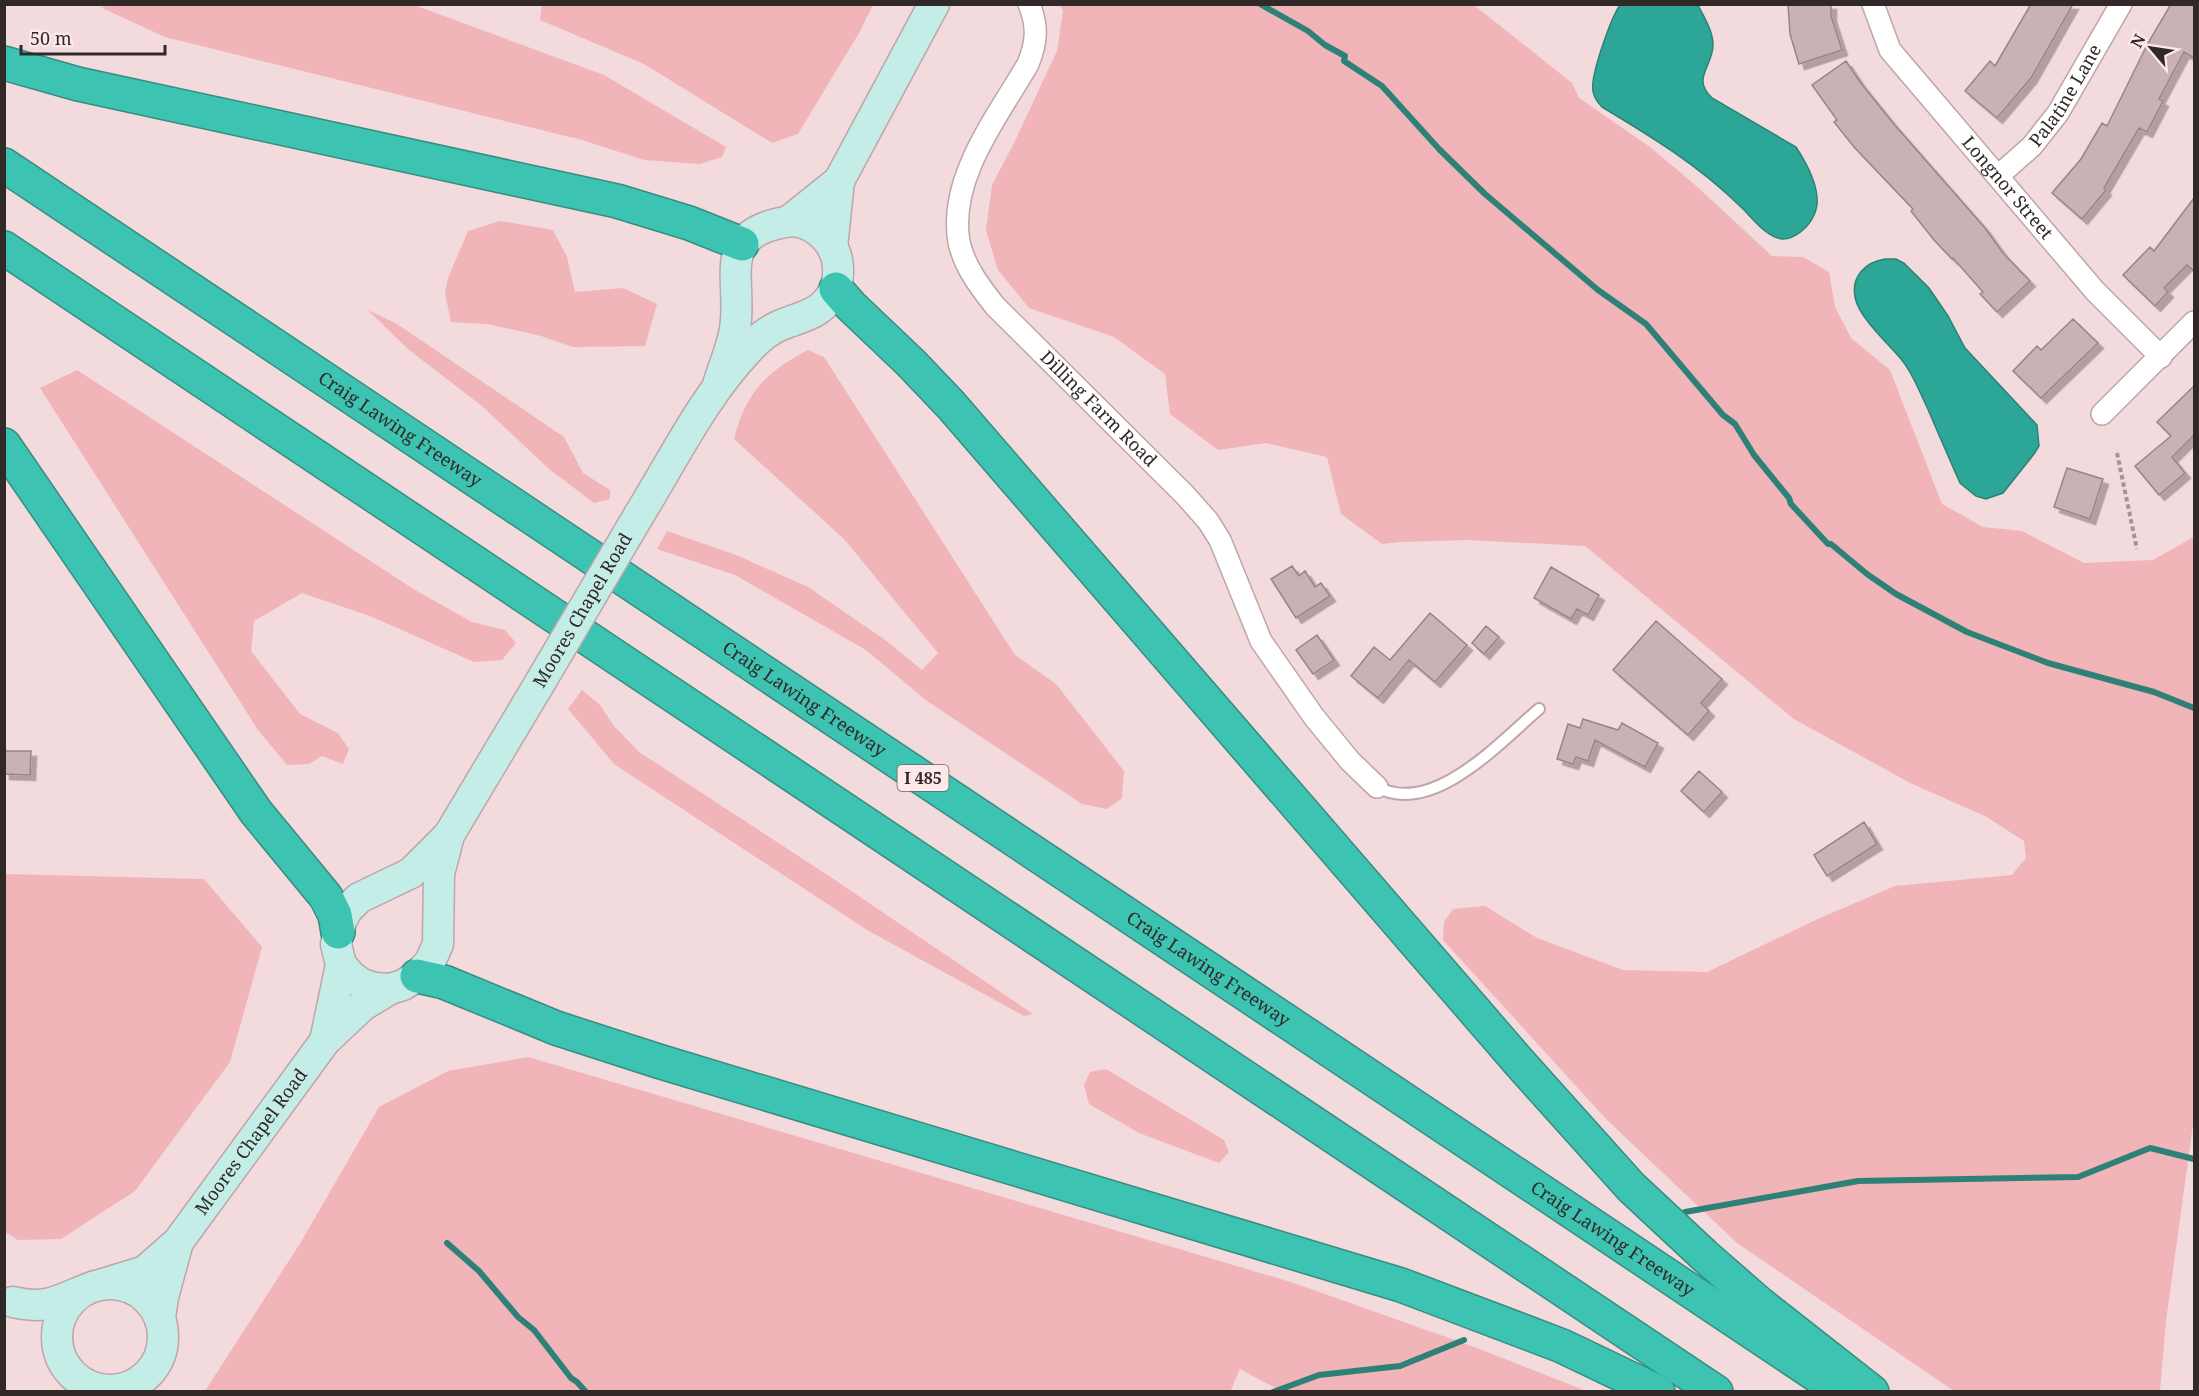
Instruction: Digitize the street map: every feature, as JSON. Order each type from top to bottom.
[{"type":"highway","points":[[4,63],[78,84],[617,201],[689,223],[742,244]]},
{"type":"highway","name":"Craig Lawing Freeway","points":[[4,165],[1842,1392]]},
{"type":"highway","points":[[4,248],[1716,1392]]},
{"type":"highway","points":[[836,289],[951,405],[1518,1061],[1632,1187],[1760,1304],[1872,1392]]},
{"type":"highway","points":[[4,445],[256,812],[326,897],[335,915],[338,932]]},
{"type":"highway","points":[[403,983],[444,982],[556,1028],[658,1061],[1401,1285],[1562,1346],[1658,1392]]},
{"type":"main road","points":[[836,289],[838,275],[832,247],[839,181],[934,4]]},
{"type":"main road","points":[[789,221],[839,181]]},
{"type":"main road","points":[[742,244],[754,231],[771,224],[789,221],[814,228],[825,236],[832,247]]},
{"type":"main road","name":"Moores Chapel Road","points":[[718,385],[735,331],[734,273],[737,254],[742,244]]},
{"type":"main road","name":"Moores Chapel Road","points":[[325,1041],[341,965],[336,944],[338,932],[347,910],[359,898],[411,873],[449,835],[718,385],[767,332],[779,325],[818,311],[836,289]]},
{"type":"main road","name":"Moores Chapel Road","points":[[9,1299],[30,1306],[44,1306],[145,1271],[178,1242],[325,1041],[362,1006],[403,983],[430,962],[438,944],[439,874],[449,835]]},
{"type":"main road","points":[[341,965],[362,984],[375,988],[403,983]]},
{"type":"main road","name":"Moores Chapel Road","points":[[160,1318],[163,1297],[178,1242]]},
{"type":"main road","points":[[9,1299],[27,1312],[48,1333],[58,1348],[64,1364],[78,1384],[106,1390],[134,1386],[152,1369],[160,1353],[163,1336],[160,1318],[151,1303],[137,1292],[121,1285],[95,1287],[72,1300],[62,1314],[57,1330],[58,1348]]},
{"type":"street","name":"Dilling Farm Road","points":[[1029,4],[1036,33],[1034,48],[1028,64],[975,158],[960,200],[959,242],[968,265],[977,283],[994,306],[1185,495],[1208,521],[1224,548],[1261,641],[1314,717],[1377,788]]},
{"type":"street","name":"Longnor Street","points":[[1873,4],[1890,50],[2095,291],[2161,357]]},
{"type":"street","name":"Palatine Lane","points":[[1998,176],[2032,146],[2058,113],[2121,4]]},
{"type":"street","points":[[2102,414],[2194,322]]},
{"type":"lane","points":[[1377,788],[1388,793],[1410,795],[1439,786],[1470,767],[1539,709]]},
{"type":"path","points":[[2117,453],[2138,549]]},
{"type":"shaded area","points":[[128,4],[414,5],[604,75],[726,147],[722,157],[700,164],[644,160],[582,140],[165,37],[100,7]]},
{"type":"shaded area","points":[[542,4],[873,5],[859,33],[798,134],[772,143],[644,64],[540,20]]},
{"type":"shaded area","points":[[1060,5],[1474,5],[1572,83],[1579,98],[1650,147],[1693,183],[1772,256],[1803,257],[1829,272],[1835,307],[1851,338],[1890,370],[1942,504],[1983,527],[2022,531],[2084,563],[2153,560],[2194,537],[2194,1117],[2166,1321],[2160,1391],[1954,1391],[1737,1243],[1607,1120],[1443,940],[1444,922],[1453,909],[1485,906],[1537,938],[1623,970],[1707,972],[1820,918],[1895,886],[2012,875],[2026,858],[2024,841],[1985,816],[1910,783],[1794,719],[1585,546],[1469,540],[1382,544],[1341,514],[1327,457],[1266,443],[1218,450],[1170,414],[1165,374],[1114,337],[1029,308],[998,270],[986,230],[992,185],[1057,51],[1063,11]]},
{"type":"shaded area","points":[[1620,5],[1698,5],[1713,40],[1712,53],[1703,78],[1706,91],[1712,98],[1796,147],[1805,162],[1816,189],[1817,207],[1809,224],[1801,232],[1783,239],[1771,235],[1708,177],[1657,141],[1602,107],[1595,98],[1593,84],[1607,34]]},
{"type":"shaded area","points":[[500,221],[553,230],[567,257],[575,292],[623,288],[657,304],[645,346],[573,347],[541,336],[488,324],[451,322],[445,293],[448,278],[468,231]]},
{"type":"shaded area","points":[[1885,259],[1896,259],[1904,263],[1929,288],[1948,316],[1965,348],[2037,425],[2039,446],[2003,493],[1986,499],[1976,496],[1960,483],[1916,382],[1901,359],[1862,313],[1855,297],[1855,283],[1861,271],[1866,267]]},
{"type":"shaded area","points":[[368,310],[397,324],[564,437],[583,473],[610,490],[610,499],[594,503],[549,469],[482,406],[409,350]]},
{"type":"shaded area","points":[[808,350],[824,357],[1015,655],[1056,684],[1124,771],[1122,798],[1107,809],[1082,804],[927,701],[866,650],[735,575],[657,549],[667,531],[736,555],[808,587],[888,642],[922,670],[938,653],[844,539],[734,439],[745,408],[760,385],[769,375]]},
{"type":"shaded area","points":[[77,370],[415,590],[472,622],[505,630],[516,643],[502,660],[474,662],[370,616],[302,593],[254,621],[251,651],[300,714],[338,733],[349,749],[343,764],[322,756],[309,764],[287,765],[258,730],[40,388]]},
{"type":"shaded area","points":[[582,690],[600,705],[614,726],[639,752],[832,878],[1033,1014],[1024,1016],[867,930],[614,764],[568,709]]},
{"type":"shaded area","points":[[5,874],[204,879],[262,947],[230,1062],[135,1191],[61,1239],[18,1240],[5,1232]]},
{"type":"shaded area","points":[[528,1057],[1291,1282],[1477,1348],[1586,1391],[1281,1391],[1240,1369],[1230,1392],[205,1391],[301,1242],[379,1107],[448,1071]]},
{"type":"shaded area","points":[[1106,1069],[1224,1140],[1229,1152],[1219,1163],[1139,1133],[1089,1104],[1084,1085],[1090,1072]]},
{"type":"building","points":[[1788,4],[1831,4],[1831,16],[1842,50],[1799,64],[1790,34]]},
{"type":"building","points":[[2031,4],[2073,4],[2031,78],[1997,118],[1965,91],[1990,61],[1995,66]]},
{"type":"building","points":[[2171,4],[2194,4],[2194,58],[2184,52],[2159,99],[2163,101],[2147,132],[2139,128],[2104,188],[2106,190],[2082,219],[2052,193],[2081,159],[2102,123],[2107,126],[2148,43]]},
{"type":"building","points":[[1846,61],[1893,123],[1985,228],[2003,253],[2030,281],[1997,312],[1980,294],[1983,292],[1934,240],[1911,211],[1913,209],[1854,147],[1834,122],[1837,120],[1812,85]]},
{"type":"building","points":[[2194,198],[2194,271],[2187,265],[2164,288],[2168,292],[2155,306],[2123,275],[2150,247],[2154,251]]},
{"type":"building","points":[[2073,319],[2098,343],[2041,398],[2013,371],[2037,346],[2041,350]]},
{"type":"building","points":[[2194,386],[2194,435],[2172,457],[2185,473],[2159,495],[2135,466],[2171,436],[2157,422]]},
{"type":"building","points":[[2067,468],[2103,479],[2090,519],[2054,507]]},
{"type":"building","points":[[1292,566],[1299,576],[1305,571],[1315,587],[1321,583],[1330,596],[1296,618],[1271,579]]},
{"type":"building","points":[[1551,567],[1599,595],[1588,615],[1577,609],[1571,619],[1534,598]]},
{"type":"building","points":[[1430,613],[1467,645],[1435,682],[1409,660],[1378,698],[1351,676],[1374,647],[1390,660]]},
{"type":"building","points":[[1656,621],[1722,679],[1701,703],[1709,711],[1688,735],[1613,670]]},
{"type":"building","points":[[1486,626],[1499,637],[1484,654],[1472,643]]},
{"type":"building","points":[[1317,635],[1334,660],[1313,674],[1296,650]]},
{"type":"building","points":[[1583,719],[1618,730],[1622,723],[1658,743],[1645,767],[1595,740],[1588,761],[1576,757],[1573,764],[1557,759],[1568,724],[1580,728]]},
{"type":"building","points":[[4,751],[31,751],[30,775],[4,774]]},
{"type":"building","points":[[1699,771],[1722,792],[1704,812],[1681,791]]},
{"type":"building","points":[[1864,822],[1877,844],[1827,876],[1814,855]]},
{"type":"waterway","points":[[1260,4],[1308,31],[1325,45],[1345,56],[1344,61],[1382,86],[1439,149],[1485,194],[1598,290],[1646,324],[1723,415],[1735,424],[1754,455],[1789,498],[1791,504],[1828,544],[1831,544],[1867,574],[1896,594],[1967,632],[2048,663],[2154,692],[2194,708]]},
{"type":"waterway","points":[[1685,1212],[1858,1181],[2078,1177],[2150,1148],[2194,1159]]},
{"type":"waterway","points":[[447,1243],[479,1271],[518,1317],[534,1330],[571,1378],[586,1392]]},
{"type":"waterway","points":[[1273,1392],[1319,1375],[1400,1366],[1464,1340]]}]
